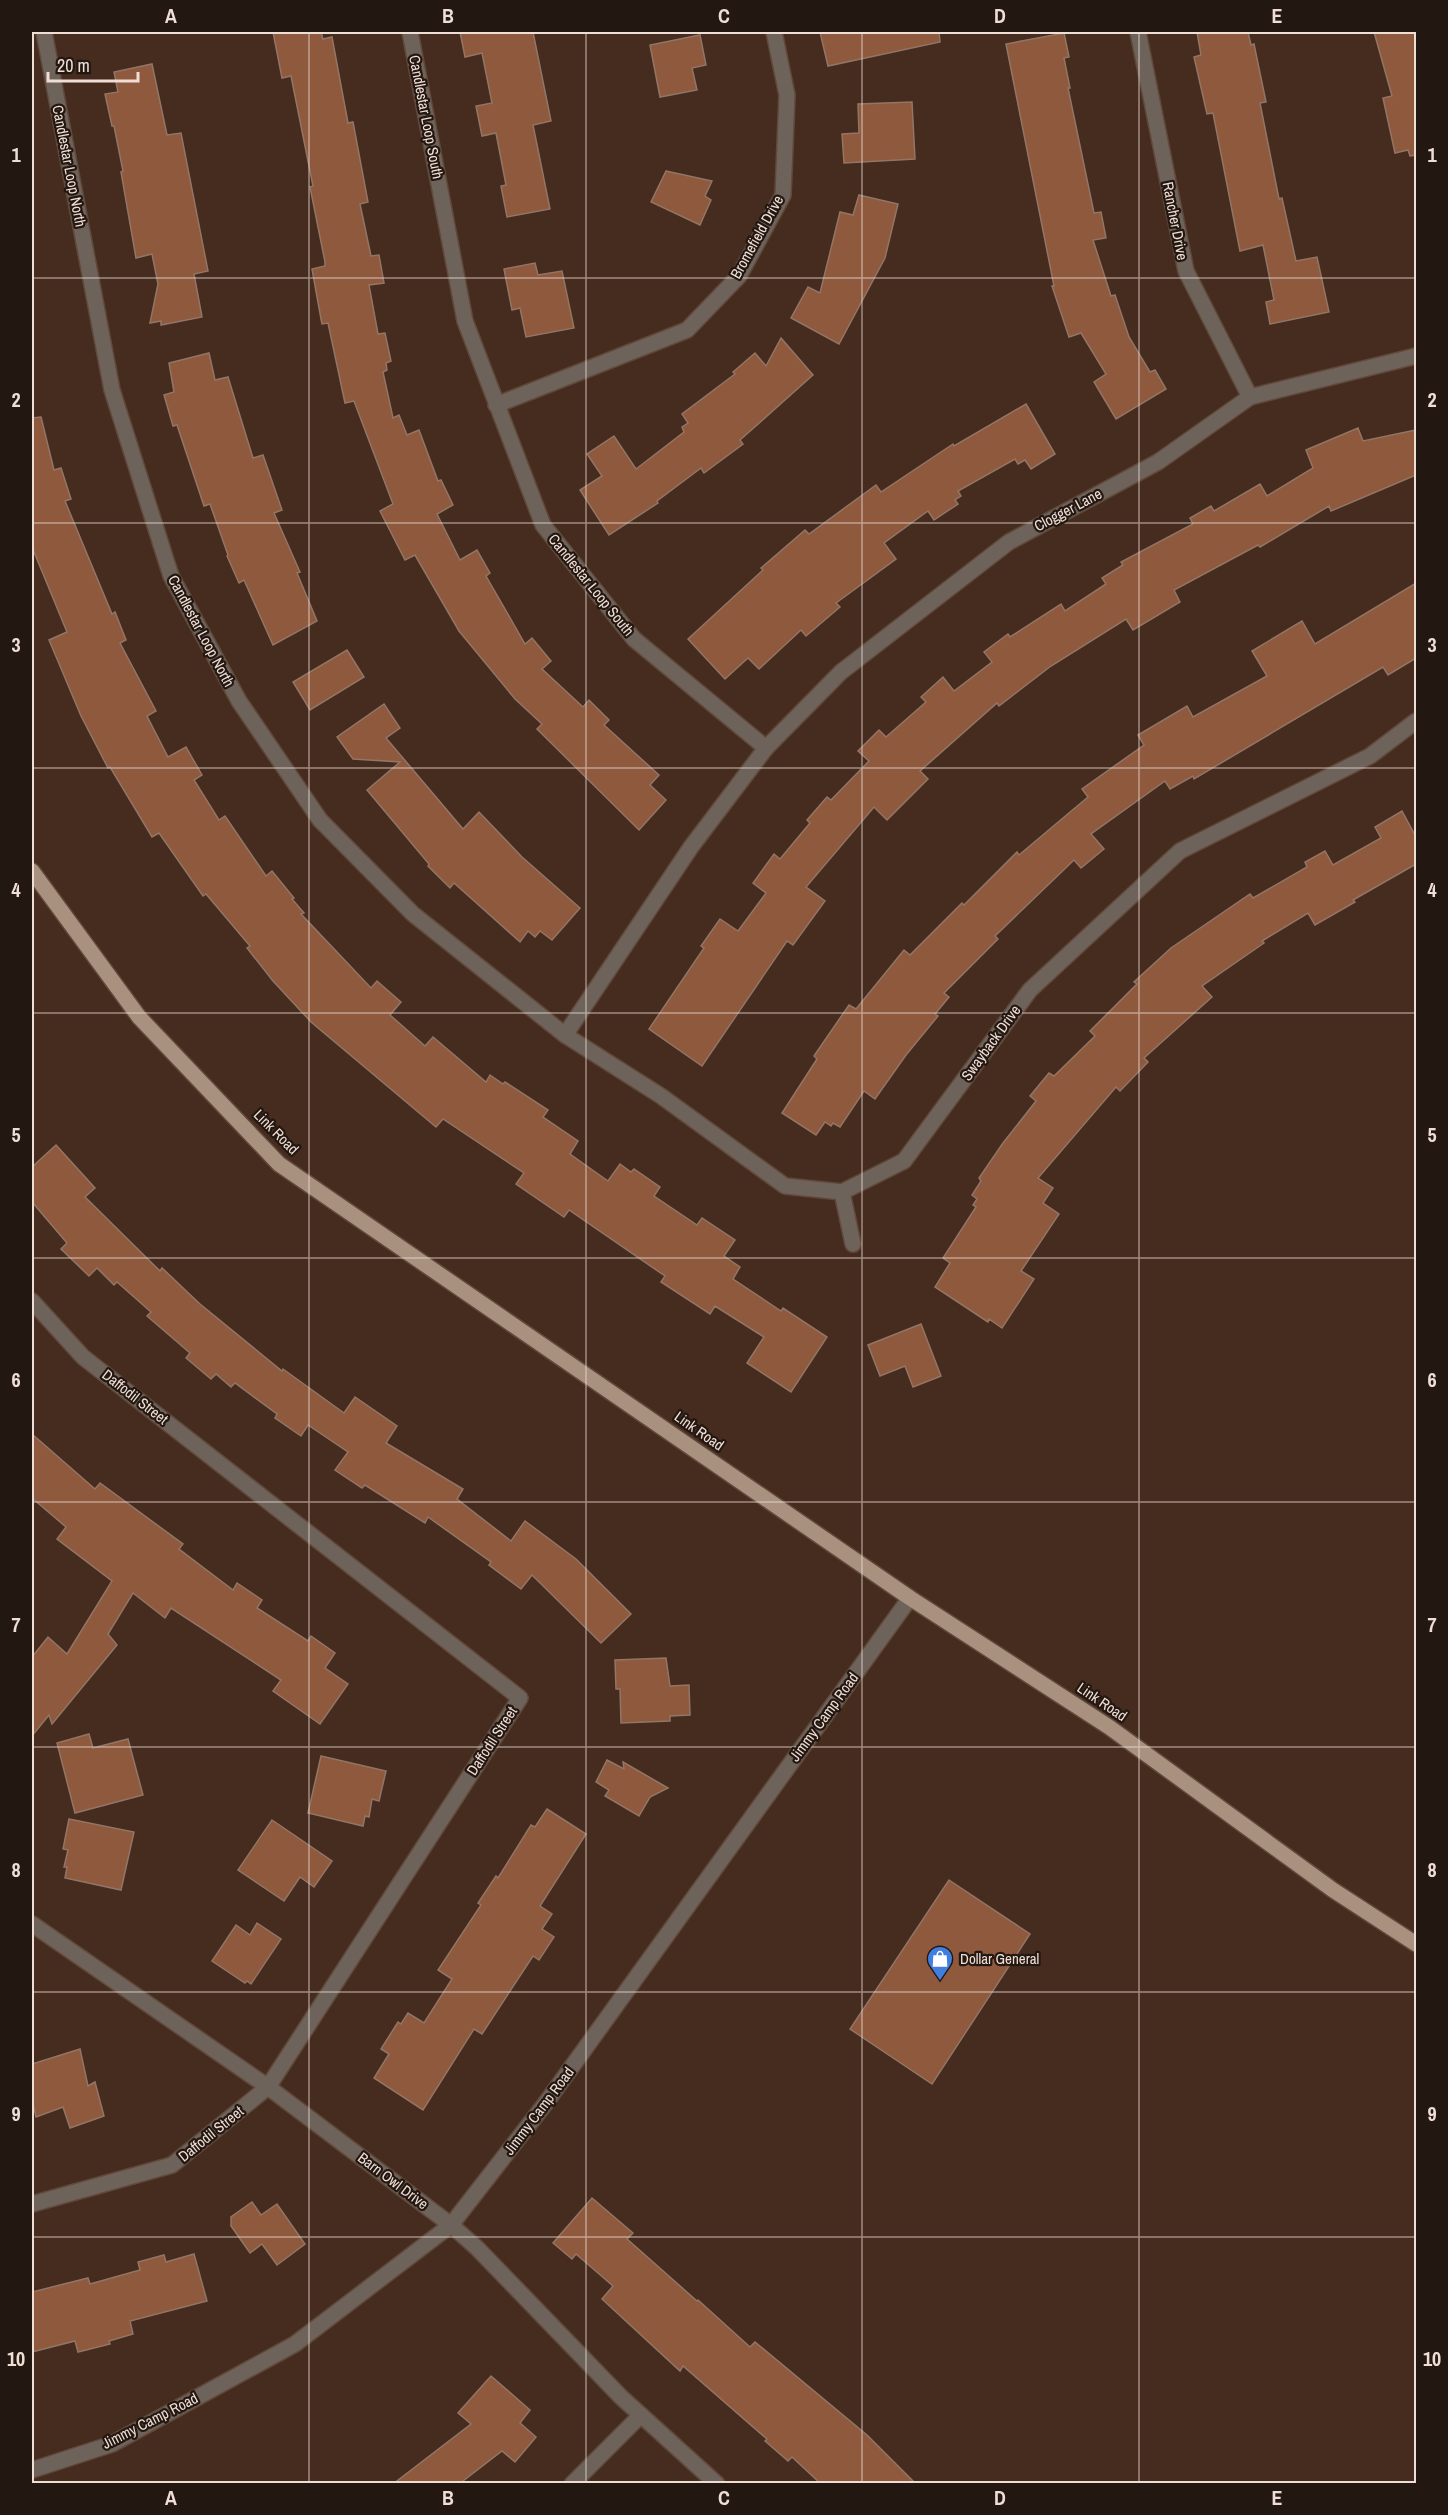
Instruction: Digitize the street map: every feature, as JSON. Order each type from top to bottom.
[{"type":"main road","name":"Link Road","points":[[32,871],[139,1017],[279,1164],[910,1598],[1108,1727],[1333,1890],[1416,1944]]},
{"type":"street","name":"Candlestar Loop North","points":[[44,32],[112,390],[171,576],[238,701],[320,820],[413,914],[565,1035]]},
{"type":"street","name":"Candlestar Loop South","points":[[410,32],[465,321],[543,525],[634,639],[766,748]]},
{"type":"street","name":"Bromefield Drive","points":[[496,405],[687,330],[739,276],[783,195],[787,95],[774,32]]},
{"type":"street","name":"Rancher Drive","points":[[1138,32],[1185,271],[1250,397]]},
{"type":"street","name":"Clogger Lane","points":[[766,748],[842,672],[1009,542],[1158,462],[1250,397],[1416,356]]},
{"type":"street","name":"Swayback Drive","points":[[842,1192],[904,1161],[1030,990],[1180,851],[1370,756],[1416,721]]},
{"type":"street","points":[[766,748],[691,847],[565,1035],[661,1096],[785,1186],[842,1192],[853,1244]]},
{"type":"street","name":"Daffodil Street","points":[[32,1301],[83,1357],[520,1698],[268,2086],[172,2165],[32,2204]]},
{"type":"street","name":"Jimmy Camp Road","points":[[32,2470],[112,2444],[294,2344],[452,2225],[546,2104],[910,1598]]},
{"type":"street","name":"Barn Owl Drive","points":[[32,1924],[268,2086],[452,2225],[641,2415],[717,2484]]},
{"type":"street","points":[[572,2484],[641,2415]]},
{"type":"building","points":[[273,32],[321,32],[323,39],[332,37],[348,123],[353,122],[368,202],[360,204],[371,256],[379,255],[384,283],[369,285],[378,334],[385,333],[391,361],[386,363],[387,370],[383,372],[393,418],[399,415],[407,435],[419,430],[438,481],[441,480],[453,505],[437,514],[460,560],[477,550],[490,573],[486,576],[525,644],[532,638],[551,661],[542,669],[583,707],[589,700],[609,720],[604,725],[659,775],[650,785],[666,800],[639,830],[537,729],[542,724],[515,699],[459,631],[415,555],[405,560],[380,511],[393,504],[354,401],[345,403],[328,323],[322,324],[312,269],[325,266],[325,262],[310,187],[313,186],[291,76],[282,78]]},
{"type":"building","points":[[460,32],[533,32],[551,121],[533,125],[550,209],[507,217],[501,186],[506,185],[496,133],[482,136],[476,106],[492,103],[482,53],[465,57]]},
{"type":"building","points":[[820,32],[939,32],[940,42],[828,66]]},
{"type":"building","points":[[1197,32],[1248,32],[1251,45],[1254,44],[1266,102],[1260,103],[1279,199],[1282,198],[1296,261],[1317,257],[1329,312],[1270,324],[1266,302],[1274,300],[1263,245],[1240,251],[1213,113],[1207,114],[1194,57],[1201,55]]},
{"type":"building","points":[[1374,32],[1416,32],[1416,155],[1410,156],[1408,150],[1395,153],[1383,98],[1392,96]]},
{"type":"building","points":[[1064,33],[1069,57],[1064,58],[1070,88],[1068,88],[1094,213],[1101,212],[1106,238],[1093,240],[1111,296],[1115,295],[1129,337],[1150,372],[1155,370],[1166,389],[1116,419],[1094,382],[1106,374],[1081,333],[1069,337],[1052,286],[1054,286],[1006,44]]},
{"type":"building","points":[[700,35],[706,65],[692,68],[697,90],[660,97],[650,45]]},
{"type":"building","points":[[152,64],[167,135],[181,133],[208,271],[194,274],[202,317],[161,325],[161,321],[150,323],[158,284],[152,254],[136,258],[121,172],[123,171],[105,94],[118,92],[114,72]]},
{"type":"building","points":[[912,102],[915,159],[844,163],[842,134],[859,133],[858,104]]},
{"type":"building","points":[[666,171],[712,181],[705,196],[711,200],[700,225],[651,202]]},
{"type":"building","points":[[859,195],[898,204],[885,258],[839,344],[791,318],[808,287],[820,293],[840,212],[853,215]]},
{"type":"building","points":[[535,263],[538,275],[562,271],[574,328],[526,337],[520,308],[512,310],[504,269]]},
{"type":"building","points":[[781,338],[813,375],[740,440],[743,444],[704,473],[701,468],[657,501],[658,503],[609,535],[580,490],[602,476],[587,454],[614,436],[636,469],[684,432],[682,427],[688,423],[682,414],[735,374],[733,372],[755,353],[766,366]]},
{"type":"building","points":[[209,353],[215,380],[228,377],[253,458],[263,455],[282,510],[274,513],[300,572],[297,573],[317,621],[273,645],[244,580],[239,583],[227,556],[210,504],[204,506],[177,425],[173,426],[164,395],[174,392],[169,363]]},
{"type":"building","points":[[1026,404],[1055,454],[1031,469],[1025,460],[1018,464],[1015,459],[958,491],[961,496],[955,500],[958,504],[934,520],[928,511],[884,543],[896,559],[836,603],[840,607],[806,636],[801,630],[759,669],[748,658],[725,679],[688,639],[763,570],[761,568],[805,530],[809,534],[876,485],[881,492],[953,444],[954,446]]},
{"type":"building","points":[[41,417],[54,470],[61,468],[71,499],[65,501],[112,614],[115,612],[126,640],[120,643],[156,711],[147,716],[168,757],[186,747],[202,775],[194,780],[219,820],[225,816],[266,876],[272,871],[304,913],[301,914],[371,988],[377,981],[401,1002],[390,1015],[425,1046],[433,1037],[486,1082],[490,1075],[548,1110],[543,1117],[578,1141],[570,1154],[608,1181],[620,1164],[631,1172],[634,1169],[660,1187],[654,1196],[697,1225],[702,1218],[735,1240],[724,1256],[740,1267],[733,1279],[781,1311],[783,1308],[827,1337],[791,1392],[747,1363],[764,1337],[715,1306],[710,1314],[661,1282],[665,1276],[569,1210],[564,1217],[516,1184],[524,1173],[443,1119],[436,1127],[311,1022],[273,981],[247,948],[250,946],[206,894],[203,896],[159,833],[152,837],[110,767],[108,768],[81,716],[49,640],[67,632],[32,547],[32,418]]},
{"type":"building","points":[[1358,428],[1363,441],[1416,430],[1416,475],[1331,511],[1329,506],[1260,547],[1258,545],[1174,590],[1180,602],[1133,630],[1126,619],[1051,666],[999,706],[997,703],[920,771],[928,779],[887,820],[874,807],[806,887],[825,901],[793,945],[787,941],[702,1066],[649,1029],[704,948],[701,946],[720,919],[738,931],[766,893],[753,883],[774,854],[780,859],[810,823],[807,820],[827,797],[831,800],[869,761],[858,751],[879,730],[886,737],[926,702],[921,697],[943,677],[954,691],[992,662],[984,652],[1008,634],[1010,637],[1061,604],[1065,611],[1106,584],[1102,578],[1123,565],[1121,562],[1193,524],[1190,518],[1211,506],[1214,511],[1260,484],[1267,496],[1313,468],[1306,450]]},
{"type":"building","points":[[1416,583],[1416,658],[1388,675],[1383,667],[1194,779],[1193,776],[1170,789],[1165,781],[1091,834],[1104,849],[1081,868],[1074,860],[995,936],[998,939],[944,993],[949,997],[935,1014],[938,1016],[906,1055],[875,1099],[864,1091],[840,1127],[833,1123],[831,1126],[825,1122],[816,1135],[782,1113],[817,1059],[814,1056],[849,1005],[856,1009],[904,950],[910,955],[1017,852],[1019,855],[1088,797],[1082,789],[1144,745],[1138,735],[1187,706],[1193,717],[1267,676],[1252,651],[1302,621],[1315,644]]},
{"type":"building","points":[[347,650],[364,677],[310,710],[293,682]]},
{"type":"building","points":[[384,704],[400,728],[386,738],[463,829],[479,812],[522,857],[580,908],[552,940],[540,931],[535,937],[528,931],[520,942],[454,883],[450,888],[428,866],[429,864],[367,790],[400,762],[353,759],[337,737]]},
{"type":"building","points":[[1402,811],[1416,837],[1416,864],[1315,925],[1308,913],[1262,941],[1264,943],[1202,986],[1212,997],[1144,1058],[1148,1062],[1120,1091],[1116,1087],[1038,1178],[1053,1188],[1043,1203],[1059,1214],[1021,1271],[1034,1279],[1002,1328],[989,1319],[988,1322],[935,1287],[950,1263],[943,1258],[976,1207],[973,1205],[977,1199],[972,1195],[981,1181],[979,1178],[1036,1101],[1030,1096],[1049,1073],[1054,1076],[1095,1036],[1090,1031],[1137,984],[1134,982],[1171,948],[1250,894],[1253,898],[1307,867],[1305,862],[1325,851],[1333,865],[1381,838],[1375,827]]},
{"type":"building","points":[[56,1145],[95,1188],[85,1197],[160,1271],[162,1268],[200,1304],[282,1371],[283,1369],[344,1413],[355,1397],[397,1426],[386,1443],[463,1489],[457,1499],[511,1541],[525,1521],[576,1559],[631,1614],[601,1643],[532,1575],[521,1589],[489,1565],[491,1562],[428,1517],[425,1523],[365,1485],[362,1488],[335,1470],[348,1452],[308,1425],[301,1436],[275,1418],[277,1414],[235,1383],[231,1387],[216,1374],[211,1379],[186,1358],[190,1353],[147,1316],[151,1312],[117,1282],[114,1285],[97,1268],[89,1276],[61,1249],[67,1243],[32,1202],[32,1167]]},
{"type":"building","points":[[921,1324],[941,1376],[913,1387],[905,1366],[880,1376],[868,1345]]},
{"type":"building","points":[[32,1434],[95,1489],[100,1483],[183,1544],[179,1549],[233,1590],[237,1583],[262,1600],[257,1608],[308,1641],[311,1636],[335,1653],[325,1668],[348,1684],[320,1724],[273,1691],[281,1680],[171,1608],[165,1618],[133,1593],[108,1634],[117,1645],[52,1724],[49,1715],[32,1736],[32,1657],[48,1637],[67,1654],[112,1581],[57,1539],[66,1527],[32,1498]]},
{"type":"building","points":[[666,1658],[670,1686],[689,1685],[690,1715],[670,1716],[670,1721],[621,1723],[620,1689],[616,1689],[615,1660]]},
{"type":"building","points":[[89,1734],[93,1748],[128,1739],[143,1795],[75,1813],[57,1743]]},
{"type":"building","points":[[321,1756],[386,1771],[379,1801],[372,1799],[369,1817],[365,1816],[363,1826],[308,1813]]},
{"type":"building","points":[[607,1760],[624,1769],[623,1762],[668,1788],[650,1797],[639,1816],[605,1796],[609,1790],[596,1782]]},
{"type":"building","points":[[547,1809],[586,1834],[540,1906],[552,1914],[542,1929],[554,1937],[539,1960],[533,1956],[482,2034],[474,2029],[423,2110],[374,2078],[389,2054],[381,2049],[398,2022],[401,2024],[408,2013],[424,2023],[452,1979],[438,1970],[481,1905],[478,1903],[496,1876],[498,1878],[531,1825],[535,1827]]},
{"type":"building","points":[[69,1819],[134,1832],[121,1890],[65,1878],[67,1867],[64,1867],[68,1850],[63,1849]]},
{"type":"building","points":[[272,1820],[332,1861],[314,1887],[300,1877],[284,1901],[238,1870]]},
{"type":"building","name":"Dollar General","points":[[949,1880],[1030,1934],[932,2084],[850,2029]]},
{"type":"building","points":[[257,1923],[281,1939],[251,1984],[247,1981],[245,1983],[212,1961],[236,1925],[250,1935]]},
{"type":"building","points":[[80,2049],[88,2086],[95,2082],[104,2116],[70,2128],[63,2107],[36,2117],[32,2099],[32,2064]]},
{"type":"building","points":[[592,2198],[633,2233],[627,2239],[697,2301],[750,2347],[755,2342],[867,2435],[916,2484],[821,2484],[792,2457],[788,2461],[765,2441],[767,2439],[683,2366],[680,2371],[602,2299],[613,2286],[576,2254],[572,2259],[553,2243]]},
{"type":"building","points":[[252,2202],[261,2215],[277,2204],[305,2244],[277,2265],[262,2244],[250,2253],[231,2226],[231,2217]]},
{"type":"building","points":[[194,2254],[207,2301],[130,2321],[133,2334],[109,2341],[110,2344],[78,2352],[75,2341],[32,2352],[32,2292],[88,2278],[90,2284],[140,2270],[138,2262],[164,2255],[166,2262]]},
{"type":"building","points":[[491,2376],[530,2410],[520,2423],[536,2437],[515,2462],[502,2451],[459,2484],[393,2484],[471,2424],[458,2413]]},
{"type":"place","name":"Dollar General","points":[[940,1982]]}]
